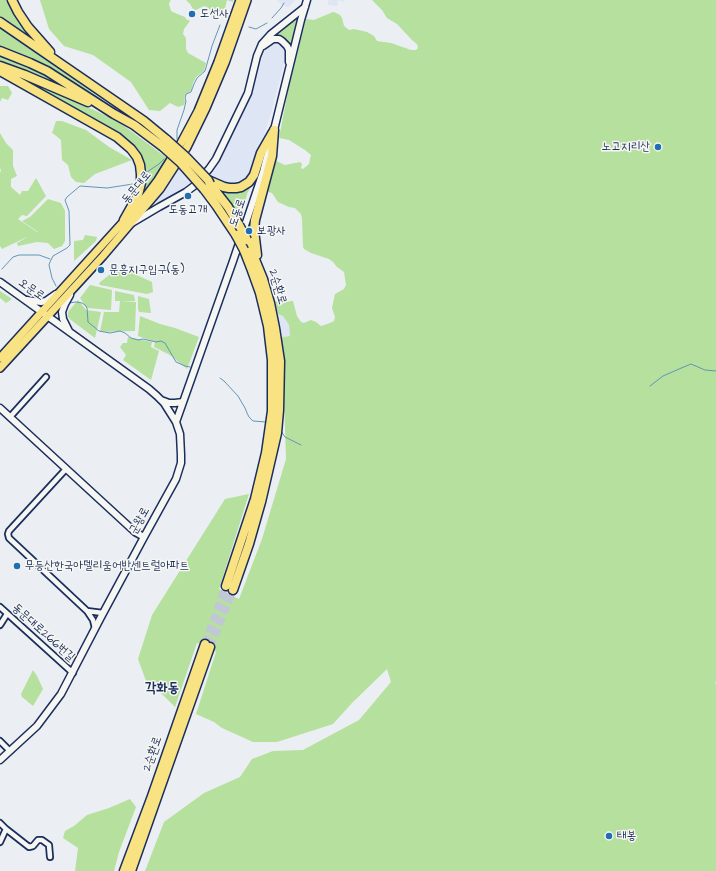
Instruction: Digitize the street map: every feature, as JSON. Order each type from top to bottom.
[{"type":"highway","points":[[12,0],[28,27],[67,68]]},
{"type":"highway","points":[[0,22],[67,68]]},
{"type":"highway","points":[[0,51],[47,71],[114,114]]},
{"type":"highway","points":[[0,66],[26,74],[114,114]]},
{"type":"highway","name":"2순환로","points":[[67,68],[144,121],[165,143]]},
{"type":"highway","points":[[0,71],[117,137],[131,149],[137,157],[140,165],[141,184],[126,223]]},
{"type":"highway","name":"2순환로","points":[[114,114],[165,143],[186,157],[228,207],[247,240],[270,303],[280,361],[280,410],[277,433],[261,502],[249,544],[230,588],[266,454],[272,410],[272,360],[268,326],[260,293],[251,268],[244,250],[208,184]]},
{"type":"highway","points":[[208,184],[236,188],[249,182],[254,175],[261,153],[274,130]]},
{"type":"highway","points":[[259,270],[255,246],[255,220],[272,156],[274,130]]},
{"type":"highway","name":"2순환로","points":[[131,871],[153,800],[207,646]]},
{"type":"highway","name":"2순환로","points":[[124,871],[153,800]]},
{"type":"main road","name":"동문대로","points":[[0,368],[103,256],[158,180],[191,124],[206,91],[240,0]]},
{"type":"main road","name":"동문대로","points":[[0,358],[64,288],[160,189],[187,147],[206,108],[225,63],[247,0]]},
{"type":"main road","points":[[305,7],[307,0]]},
{"type":"main road","name":"동문대로","points":[[126,223],[190,189],[213,165],[248,93],[259,49],[266,38],[305,7]]},
{"type":"main road","name":"도동로","points":[[176,422],[263,172],[305,7]]},
{"type":"main road","points":[[259,49],[273,39],[282,41],[289,50],[290,67]]},
{"type":"main road","name":"오문로","points":[[0,282],[48,316]]},
{"type":"main road","points":[[26,300],[41,302],[46,301],[64,288]]},
{"type":"main road","points":[[70,332],[63,319],[62,312],[72,291]]},
{"type":"main road","name":"군왕로","points":[[0,760],[37,726],[62,694],[95,628],[176,479],[181,455],[180,434],[176,422],[170,411],[161,400],[150,389],[48,316]]},
{"type":"main road","points":[[161,400],[169,403],[183,402]]},
{"type":"main road","points":[[0,408],[135,532],[144,537]]},
{"type":"street","points":[[10,417],[46,377]]},
{"type":"street","points":[[66,469],[9,530],[8,534],[9,538],[87,611],[93,620],[95,628]]},
{"type":"street","name":"동문대로266번길","points":[[0,607],[73,673]]},
{"type":"street","points":[[87,611],[103,613]]},
{"type":"street","points":[[0,625],[7,614]]},
{"type":"street","points":[[0,741],[10,751]]},
{"type":"street","points":[[0,823],[29,847],[33,846],[38,840],[42,840],[49,845],[50,857]]},
{"type":"street","points":[[0,842],[6,829]]},
{"type":"shaded area","points":[[277,0],[295,1],[288,7],[282,5]]},
{"type":"shaded area","points":[[328,0],[338,0],[337,6],[328,5]]},
{"type":"shaded area","points":[[276,43],[282,44],[286,50],[286,55],[271,113],[253,170],[247,178],[235,185],[229,185],[217,181],[208,174],[218,160],[259,57],[269,45]]},
{"type":"shaded area","points":[[179,167],[193,183],[160,203],[157,199]]},
{"type":"shaded area","points":[[278,314],[283,316],[289,325],[290,336],[282,337]]},
{"type":"green space","points":[[0,0],[7,0],[20,24],[40,47],[0,20]]},
{"type":"green space","points":[[40,0],[171,0],[169,4],[171,11],[185,17],[190,21],[184,29],[183,34],[186,38],[186,49],[188,53],[206,63],[204,71],[196,77],[191,91],[185,94],[184,105],[178,107],[170,103],[160,111],[149,110],[131,82],[93,55],[64,46],[49,29]]},
{"type":"green space","points":[[186,0],[227,0],[225,8],[215,14],[204,6],[196,10],[193,9]]},
{"type":"green space","points":[[372,0],[716,0],[716,871],[145,871],[164,822],[204,793],[240,777],[252,759],[273,751],[303,750],[359,720],[391,682],[387,669],[333,724],[277,742],[253,742],[196,714],[216,652],[208,645],[197,643],[175,707],[159,691],[146,681],[138,659],[152,615],[225,499],[249,494],[219,589],[239,599],[262,539],[286,459],[282,337],[290,336],[289,325],[283,316],[278,314],[275,302],[280,300],[283,302],[293,301],[297,316],[301,322],[304,323],[311,320],[321,326],[334,321],[335,317],[332,308],[335,294],[344,289],[346,285],[344,272],[333,262],[304,249],[301,214],[295,208],[278,202],[272,193],[265,191],[274,160],[285,165],[300,162],[302,164],[301,168],[303,169],[309,164],[311,155],[289,140],[279,138],[289,86],[306,19],[314,20],[333,12],[340,15],[344,26],[349,30],[354,29],[367,32],[374,36],[377,41],[391,43],[411,50],[416,50],[418,48],[417,44],[397,24],[387,18],[382,10]]},
{"type":"green space","points":[[298,15],[291,48],[277,36],[272,36]]},
{"type":"green space","points":[[0,28],[116,110],[38,65],[0,48]]},
{"type":"green space","points":[[0,54],[31,67],[68,88],[17,66],[0,61]]},
{"type":"green space","points":[[17,73],[119,122],[167,158],[140,197],[145,184],[132,149],[19,81]]},
{"type":"green space","points":[[0,86],[8,86],[12,93],[8,100],[2,98],[0,102]]},
{"type":"green space","points":[[56,121],[62,121],[86,130],[109,147],[132,160],[95,174],[84,183],[76,182],[71,177],[68,165],[62,160],[61,140],[52,133]]},
{"type":"green space","points":[[0,133],[6,143],[13,150],[13,166],[17,176],[11,179],[11,187],[20,195],[22,191],[28,191],[36,178],[46,196],[27,216],[22,215],[18,219],[38,232],[22,221],[30,217],[48,199],[61,203],[65,211],[65,241],[62,246],[54,249],[48,243],[37,242],[18,246],[17,243],[29,236],[2,249],[0,246]]},
{"type":"green space","points":[[256,177],[247,194],[240,223],[218,187],[226,189]]},
{"type":"green space","points":[[85,235],[97,237],[96,241],[74,261],[74,241],[83,240]]},
{"type":"green space","points":[[113,272],[130,272],[152,282],[153,292],[147,294],[100,285],[99,283]]},
{"type":"green space","points":[[90,285],[112,290],[111,310],[87,308],[80,298]]},
{"type":"green space","points":[[0,291],[12,299],[6,303],[0,298]]},
{"type":"green space","points":[[115,291],[134,295],[135,301],[115,301]]},
{"type":"green space","points":[[138,296],[149,299],[151,313],[139,312]]},
{"type":"green space","points":[[78,300],[86,310],[101,312],[95,338],[68,317],[68,312]]},
{"type":"green space","points":[[120,301],[136,302],[135,331],[100,332],[104,312],[119,312]]},
{"type":"green space","points":[[140,316],[199,337],[187,369],[170,355],[154,347],[155,342],[138,336]]},
{"type":"green space","points":[[128,337],[152,342],[151,347],[159,351],[151,380],[123,360],[126,355],[120,347],[123,343],[127,343]]},
{"type":"green space","points":[[33,670],[43,689],[33,706],[22,697],[21,694]]},
{"type":"green space","points":[[130,799],[136,807],[119,852],[114,871],[75,871],[78,848],[63,838],[65,831],[74,826],[87,815]]},
{"type":"waterway","points":[[272,18],[284,3]]},
{"type":"waterway","points":[[249,27],[256,29],[267,23]]},
{"type":"waterway","points":[[177,139],[177,130],[184,110],[186,94],[191,92],[197,78],[205,71],[220,25]]},
{"type":"waterway","points":[[147,172],[164,159]]},
{"type":"waterway","points":[[56,286],[52,278],[49,265],[53,256],[70,245],[69,211],[65,200],[67,197],[80,186],[107,188],[133,184],[137,181]]},
{"type":"waterway","points":[[2,269],[13,257],[19,255],[39,255],[50,259]]},
{"type":"waterway","points":[[69,303],[76,302],[85,305],[87,308],[88,322],[99,331],[110,333],[120,331],[131,338],[138,340],[143,339],[156,342],[161,341],[165,343],[176,362],[190,367]]},
{"type":"waterway","points":[[650,386],[663,376],[691,364],[705,370],[716,371]]},
{"type":"waterway","points":[[220,378],[238,396],[249,417],[253,421],[266,422]]},
{"type":"waterway","points":[[281,431],[285,437],[301,445]]},
{"type":"tunnel","points":[[205,644],[226,586]]},
{"type":"tunnel","points":[[210,647],[233,590]]},
{"type":"place","name":"도선사","points":[[192,14]]},
{"type":"place","name":"노고지리산","points":[[658,147]]},
{"type":"place","name":"도동고개","points":[[188,196]]},
{"type":"place","name":"보광사","points":[[249,231]]},
{"type":"place","name":"문흥지구입구(동)","points":[[101,270]]},
{"type":"place","name":"무등산한국아델리움어반센트럴아파트","points":[[17,566]]},
{"type":"place","name":"태봉","points":[[609,836]]},
{"type":"district","name":"각화동","points":[[162,689]]}]
